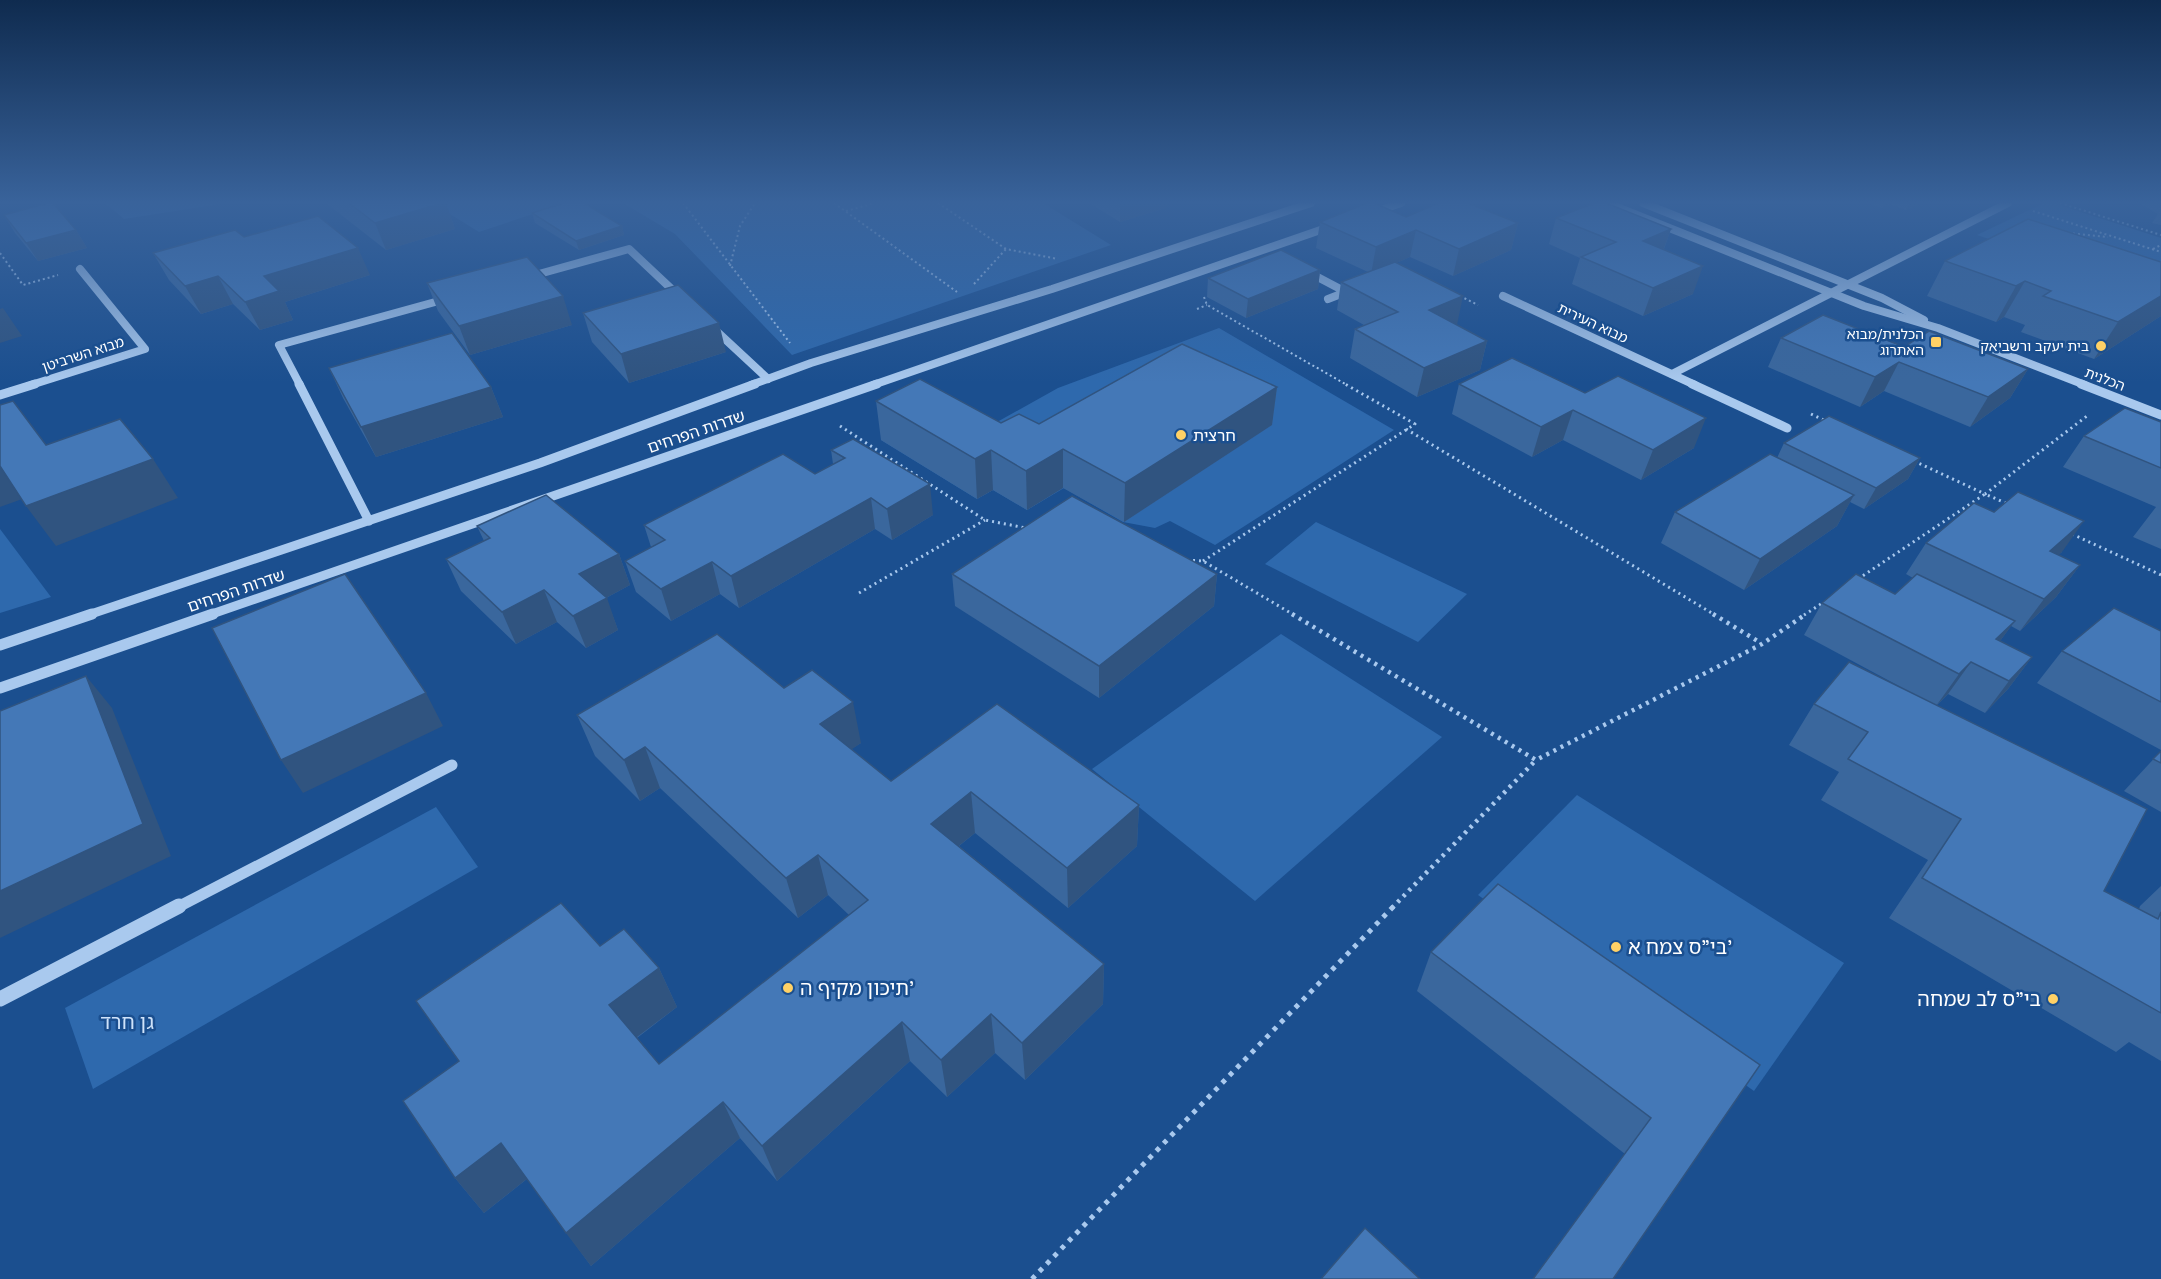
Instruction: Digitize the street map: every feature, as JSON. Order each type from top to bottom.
[{"type":"street","points":[[516,280],[579,263]]},
{"type":"street","points":[[644,263],[690,306]]},
{"type":"street","name":"שדרות הפרחים","points":[[0,645],[540,463],[811,363],[1132,263]]},
{"type":"street","name":"שדרות הפרחים","points":[[0,688],[1225,263]]},
{"type":"street","name":"הכלנית","points":[[1755,263],[1893,316],[1938,328],[2161,415]]},
{"type":"street","name":"הכלנית","points":[[1793,263],[1907,310],[1938,328]]},
{"type":"street","points":[[1672,374],[1889,263]]},
{"type":"street","points":[[1296,265],[1346,292],[1328,299]]},
{"type":"street","name":"מבוא השרביטן","points":[[0,395],[145,349],[80,269]]},
{"type":"street","points":[[369,521],[279,345],[460,295]]},
{"type":"street","name":"מבוא העירית","points":[[1503,296],[1787,428]]},
{"type":"street","points":[[708,322],[768,379]]},
{"type":"street","points":[[0,999],[452,765]]},
{"type":"path","points":[[6,263],[23,285],[80,269]]},
{"type":"path","points":[[727,263],[797,352],[811,363]]},
{"type":"path","points":[[730,267],[731,263]]},
{"type":"path","points":[[917,263],[983,310]]},
{"type":"path","points":[[959,293],[978,281],[994,263]]},
{"type":"path","points":[[1074,263],[1110,270]]},
{"type":"path","points":[[1177,279],[1204,294],[1207,305],[1415,424],[1203,561]]},
{"type":"path","points":[[1452,292],[1480,306],[1503,296]]},
{"type":"path","points":[[1197,309],[1207,305]]},
{"type":"path","points":[[1852,583],[1985,494],[2113,396]]},
{"type":"path","points":[[812,407],[985,520],[1029,528]]},
{"type":"path","points":[[1787,428],[1811,414],[1833,424]]},
{"type":"path","points":[[1406,429],[1762,644]]},
{"type":"path","points":[[1909,459],[2016,508]]},
{"type":"path","points":[[859,593],[985,520]]},
{"type":"path","points":[[2068,532],[2161,575]]},
{"type":"path","points":[[1184,559],[1203,561],[1536,760]]},
{"type":"path","points":[[1032,1279],[1536,760],[1762,644],[1833,596]]},
{"type":"green space","points":[[703,263],[1060,263],[792,355]]},
{"type":"green space","points":[[2059,263],[2161,263],[2161,297]]},
{"type":"green space","name":"חרצית","points":[[1219,328],[1394,430],[1215,545],[1170,521],[1155,528],[1123,522],[1064,488],[1027,510],[993,490],[977,499],[881,440],[924,417],[965,440],[1058,388]]},
{"type":"green space","points":[[1316,522],[1467,594],[1418,642],[1265,564]]},
{"type":"green space","points":[[0,529],[51,597],[0,613]]},
{"type":"green space","points":[[1281,634],[1442,737],[1255,901],[1092,769]]},
{"type":"green space","points":[[1577,795],[1844,963],[1754,1091],[1478,895]]},
{"type":"green space","name":"גן חרד","points":[[436,807],[478,867],[93,1089],[65,1008]]},
{"type":"building","points":[[162,263],[309,263],[264,276],[279,291],[245,302],[218,276],[185,286]]},
{"type":"building","points":[[505,263],[532,263],[563,296],[459,326],[427,283]]},
{"type":"building","points":[[1248,263],[1306,263],[1320,270],[1248,299],[1208,278]]},
{"type":"building","points":[[1396,263],[1463,296],[1429,310],[1487,341],[1424,368],[1355,329],[1398,312],[1341,282]]},
{"type":"building","points":[[1594,263],[1695,263],[1703,266],[1653,288]]},
{"type":"building","points":[[1950,263],[2161,263],[2161,296],[2118,322],[2043,296],[2051,291],[2025,281],[2016,286]]},
{"type":"building","points":[[678,285],[719,323],[621,354],[583,313]]},
{"type":"building","points":[[1823,315],[1904,347],[1929,331],[2028,369],[1988,397],[1899,362],[1875,377],[1781,338]]},
{"type":"building","points":[[452,333],[491,387],[361,427],[329,368]]},
{"type":"building","points":[[1182,344],[1277,387],[1125,483],[1063,449],[1026,471],[991,450],[975,459],[876,401],[920,379],[1001,423],[1019,414],[1039,424]]},
{"type":"building","points":[[1512,358],[1585,393],[1618,376],[1706,418],[1653,450],[1573,410],[1541,427],[1459,384]]},
{"type":"building","points":[[13,401],[46,445],[120,419],[153,459],[26,506],[0,466],[0,405]]},
{"type":"building","points":[[2125,408],[2161,422],[2161,468],[2084,436]]},
{"type":"building","points":[[1829,416],[1920,458],[1876,488],[1784,443]]},
{"type":"building","points":[[853,439],[930,484],[887,509],[871,498],[731,576],[712,562],[661,589],[625,561],[665,540],[644,525],[783,454],[815,474],[845,458],[831,450]]},
{"type":"building","points":[[1770,454],[1854,495],[1760,559],[1675,512]]},
{"type":"building","points":[[2018,492],[2084,521],[2050,551],[2080,565],[2044,599],[1926,543],[1974,503],[1994,512]]},
{"type":"building","points":[[546,495],[619,554],[579,574],[607,598],[573,616],[544,590],[502,612],[446,559],[490,538],[477,526]]},
{"type":"building","points":[[1072,496],[1217,574],[1099,666],[952,574]]},
{"type":"building","points":[[345,574],[426,693],[281,760],[212,628]]},
{"type":"building","points":[[1856,574],[1895,594],[1917,574],[2015,621],[1996,639],[2032,657],[2009,681],[1971,662],[1959,674],[1822,603]]},
{"type":"building","points":[[2114,608],[2161,631],[2161,702],[2062,651]]},
{"type":"building","points":[[717,634],[784,688],[812,670],[853,702],[820,724],[891,781],[997,704],[1139,805],[1067,868],[971,792],[931,824],[1104,964],[1022,1043],[991,1014],[941,1060],[902,1022],[762,1146],[723,1102],[566,1233],[501,1143],[455,1178],[403,1101],[459,1061],[416,1001],[561,903],[600,946],[624,929],[659,968],[609,1005],[659,1064],[868,900],[818,855],[786,878],[645,747],[624,760],[577,715]]},
{"type":"building","points":[[1849,662],[2147,809],[2104,891],[2158,919],[2161,912],[2161,1013],[1922,878],[1961,819],[1848,759],[1868,732],[1814,704]]},
{"type":"building","points":[[86,676],[143,824],[0,891],[0,711]]},
{"type":"building","points":[[2161,751],[2161,763],[2153,759]]},
{"type":"building","points":[[1498,884],[1760,1065],[1613,1279],[1533,1279],[1651,1118],[1431,952]]},
{"type":"building","points":[[1365,1228],[1420,1279],[1321,1279]]},
{"type":"place","name":"הכלנית/מבוא האתרוג","points":[[1936,342]]},
{"type":"place","name":"בית יעקב ורשביאק","points":[[2101,346]]},
{"type":"place","name":"חרצית","points":[[1181,435]]},
{"type":"place","name":"בי\"ס צמח א'","points":[[1616,947]]},
{"type":"place","name":"תיכון מקיף ה'","points":[[788,988]]},
{"type":"place","name":"בי\"ס לב שמחה","points":[[2053,999]]}]
